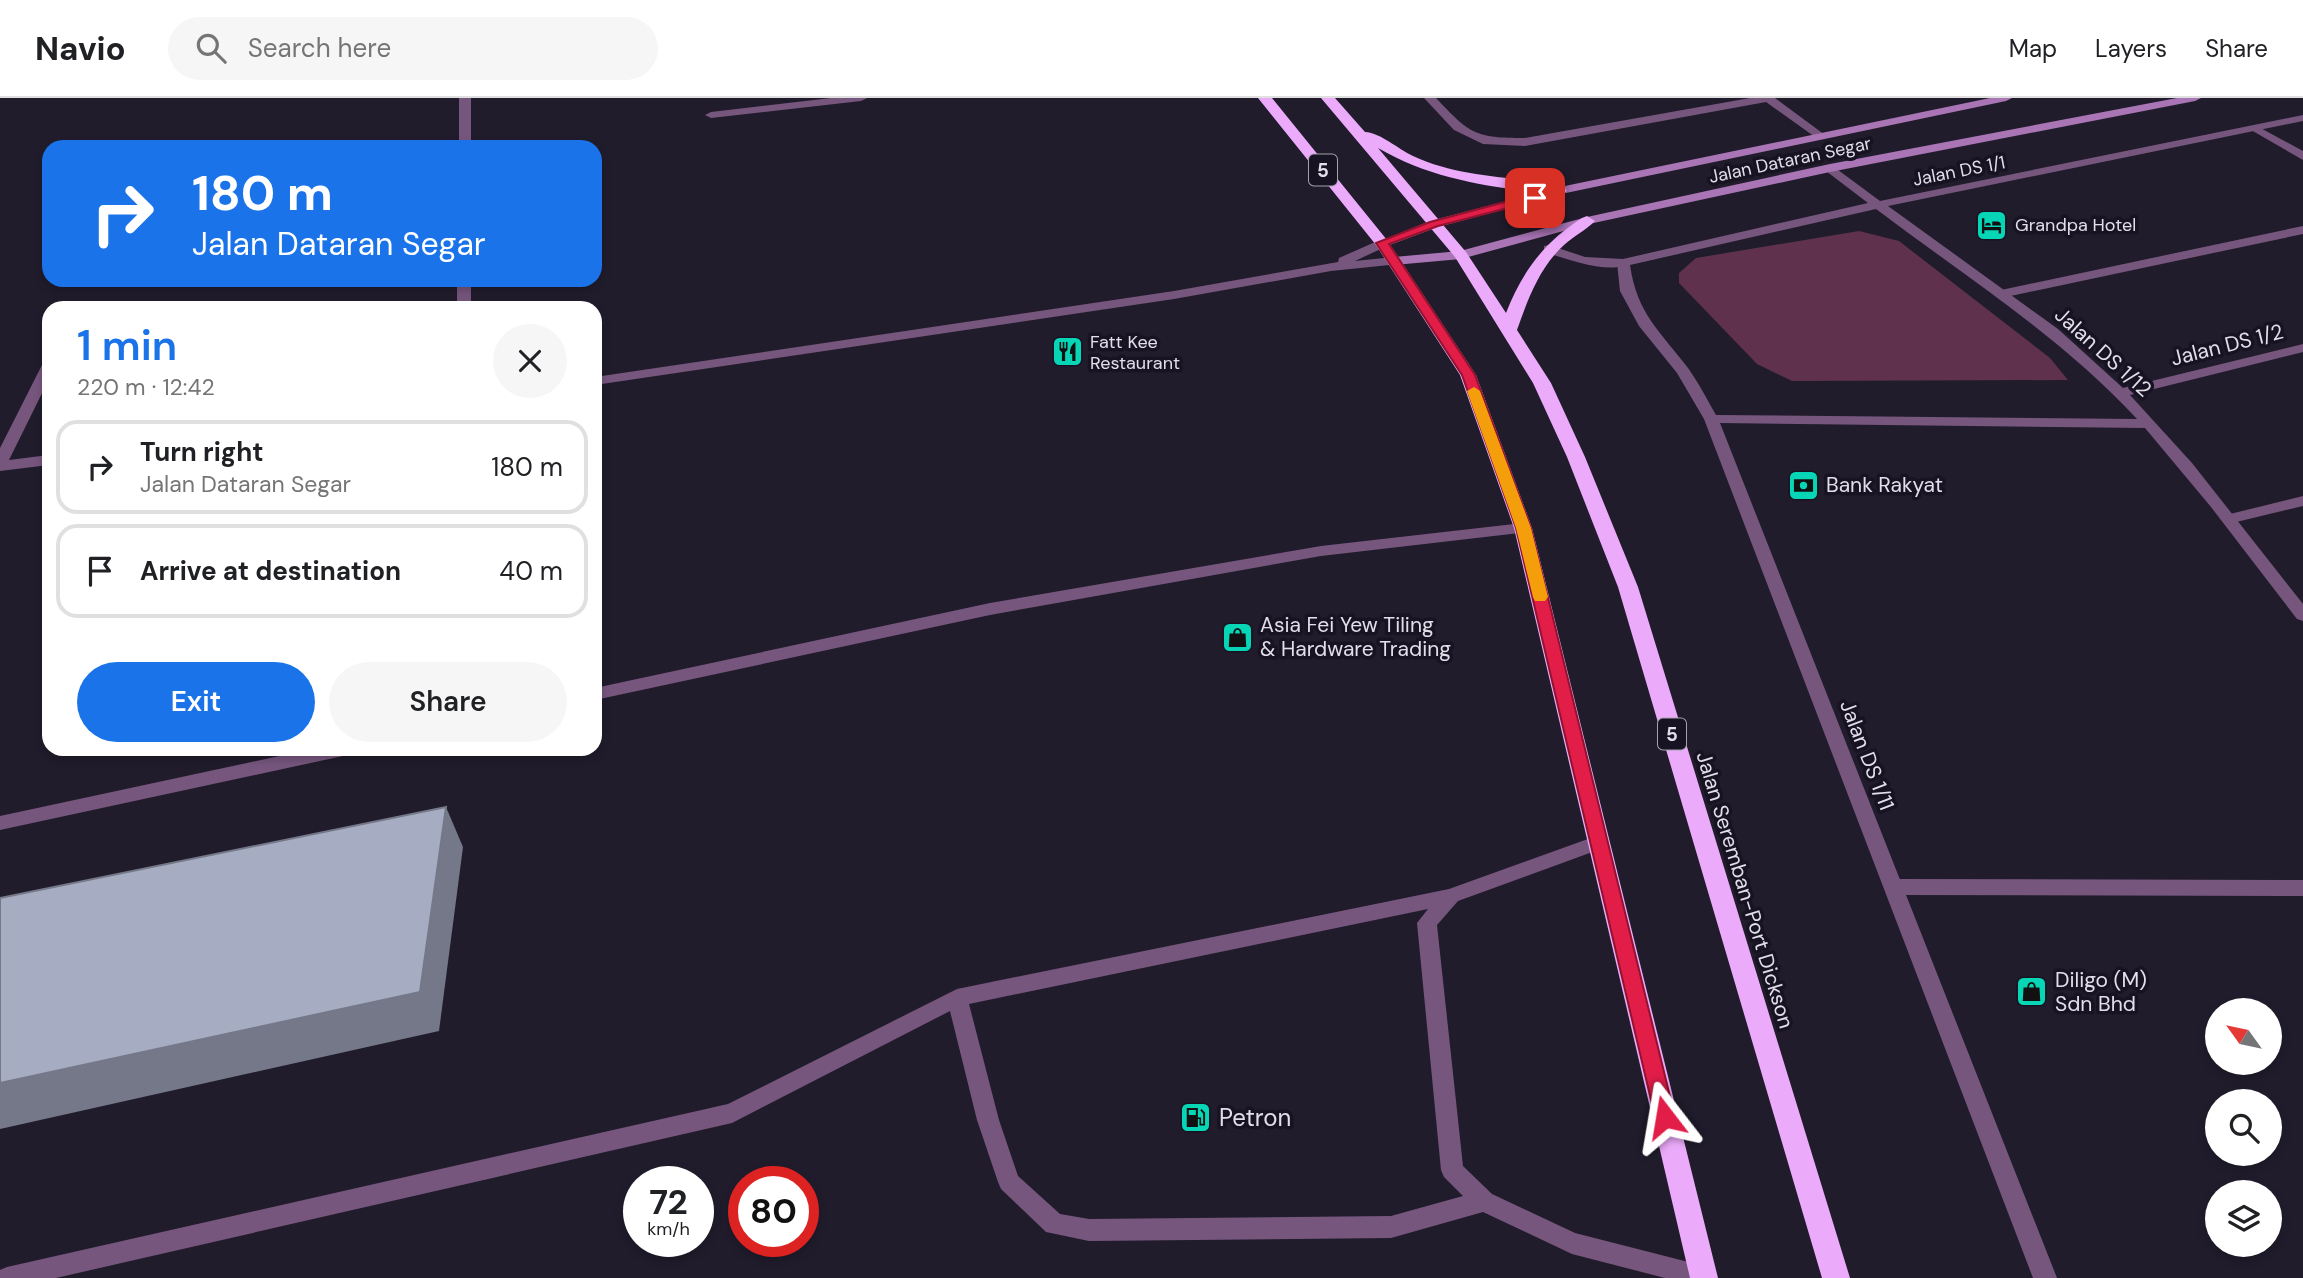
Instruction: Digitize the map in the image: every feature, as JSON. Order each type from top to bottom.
[{"type":"highway","name":"5","points":[[1265,98],[1388,252],[1468,375],[1523,528],[1704,1277]]},
{"type":"highway","name":"Jalan Seremban-Port Dickson","points":[[1328,98],[1461,255],[1542,383],[1559,420],[1628,587],[1836,1278]]},
{"type":"highway","points":[[1355,130],[1413,161],[1444,172],[1483,181],[1560,191]]},
{"type":"highway","points":[[1509,330],[1518,298],[1531,272],[1565,233],[1587,221]]},
{"type":"street","points":[[465,98],[465,140]]},
{"type":"street","points":[[711,115],[861,98]]},
{"type":"street","points":[[1430,98],[1458,128],[1487,142],[1525,142],[1768,98],[1819,135]]},
{"type":"street","name":"Jalan Dataran Segar","points":[[1388,252],[1434,224],[1560,191],[2006,98]]},
{"type":"street","name":"Jalan Dataran Segar","points":[[1388,252],[1461,255],[1587,221],[1830,168],[2195,98]]},
{"type":"street","name":"Jalan DS 1/1","points":[[1549,249],[1584,261],[1623,263],[1877,205],[2303,118]]},
{"type":"street","points":[[2255,128],[2303,156]]},
{"type":"street","name":"Jalan DS 1/12","points":[[1830,168],[2054,333],[2121,393],[2228,519],[2303,615]]},
{"type":"street","points":[[2001,294],[2303,230]]},
{"type":"street","points":[[602,380],[1174,295],[1331,267],[1388,252]]},
{"type":"street","points":[[1331,267],[1388,252]]},
{"type":"street","name":"Jalan DS 1/11","points":[[1623,263],[1627,291],[1646,326],[1683,372],[1711,419],[2045,1278]]},
{"type":"street","name":"Jalan DS 1/2","points":[[2121,393],[2303,348]]},
{"type":"street","points":[[0,465],[42,379]]},
{"type":"street","points":[[1711,419],[2150,424]]},
{"type":"street","points":[[0,465],[42,461]]},
{"type":"street","points":[[2228,519],[2303,502]]},
{"type":"street","points":[[602,692],[990,609],[1321,551],[1523,528]]},
{"type":"street","points":[[0,824],[312,756]]},
{"type":"street","points":[[7,1278],[732,1113],[957,998],[1451,896],[1599,842]]},
{"type":"street","points":[[1894,887],[2303,888]]},
{"type":"street","points":[[1451,896],[1427,923],[1452,1170],[1484,1201],[1572,1243],[1704,1277]]},
{"type":"street","points":[[957,998],[988,1120],[1009,1182],[1054,1224],[1089,1230],[1391,1227],[1484,1201]]},
{"type":"shaded area","points":[[1859,231],[1899,241],[2050,358],[2068,380],[1792,381],[1757,364],[1679,283],[1679,273],[1696,258]]},
{"type":"building","points":[[446,807],[420,992],[0,1083],[0,898]]},
{"type":"slow traffic","points":[[1474,391],[1523,528],[1540,597]]},
{"type":"place","name":"Grandpa Hotel","points":[[1992,225]]},
{"type":"place","name":"Fatt Kee Restaurant","points":[[1067,352]]},
{"type":"place","name":"Bank Rakyat","points":[[1803,485]]},
{"type":"place","name":"Asia Fei Yew Tiling & Hardware Trading","points":[[1237,637]]},
{"type":"place","name":"Diligo (M) Sdn Bhd","points":[[2032,992]]},
{"type":"place","name":"Petron","points":[[1196,1117]]},
{"type":"route","points":[[1535,198],[1434,224],[1382,243],[1468,375],[1523,528],[1665,1117]]}]
